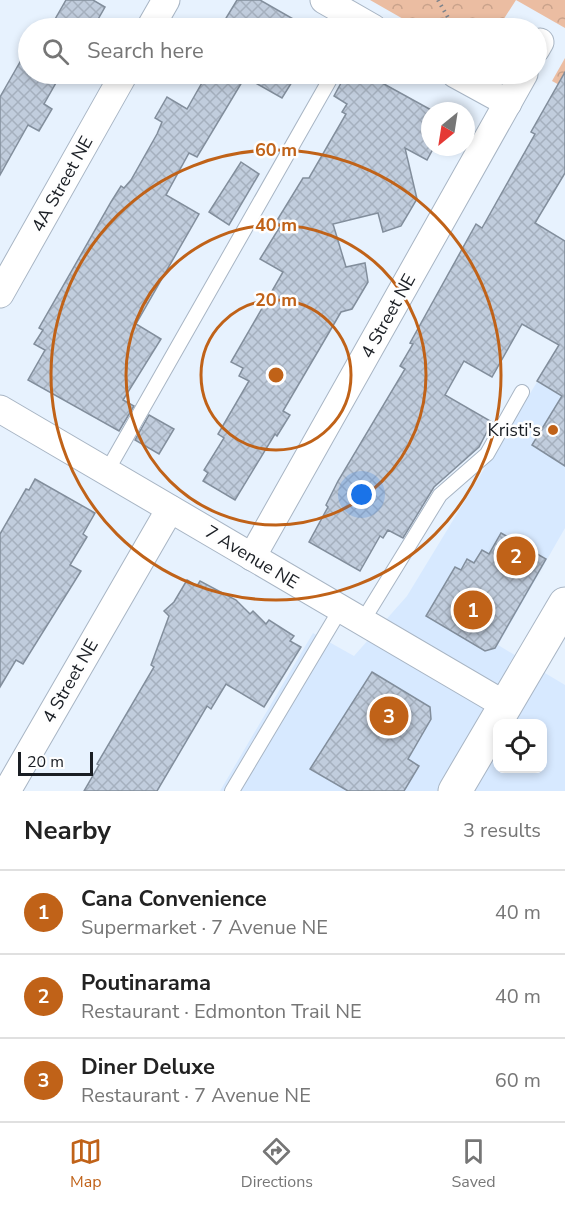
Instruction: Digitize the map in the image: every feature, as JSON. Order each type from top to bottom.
[{"type":"main road","points":[[455,791],[565,604]]},
{"type":"street","points":[[156,18],[166,0]]},
{"type":"street","points":[[324,0],[352,18]]},
{"type":"street","name":"4A Street NE","points":[[0,294],[118,84]]},
{"type":"street","points":[[473,84],[508,103]]},
{"type":"street","name":"4 Street NE","points":[[252,557],[518,84]]},
{"type":"street","name":"7 Avenue NE","points":[[2,414],[107,471],[505,705]]},
{"type":"street","name":"4 Street NE","points":[[7,791],[170,509]]},
{"type":"lane","points":[[107,471],[327,84]]},
{"type":"lane","points":[[232,791],[351,616],[440,495],[487,454],[522,392]]},
{"type":"path","points":[[438,0],[448,18]]},
{"type":"shaded area","points":[[537,382],[565,398],[565,528],[498,645],[565,685],[565,791],[220,791],[313,633],[354,656],[407,596]]},
{"type":"green space","points":[[370,0],[516,0],[504,18],[402,18]]},
{"type":"green space","points":[[516,0],[565,0],[565,28]]},
{"type":"green space","points":[[565,58],[565,88],[552,81]]},
{"type":"building","points":[[66,0],[93,0],[105,7],[99,18],[56,18]]},
{"type":"building","points":[[237,0],[260,0],[292,18],[226,18]]},
{"type":"building","points":[[18,66],[18,84],[55,84],[44,104],[52,109],[39,131],[28,125],[0,175],[0,97]]},
{"type":"building","points":[[565,72],[565,173],[535,223],[565,241],[565,466],[532,445],[562,396],[537,381],[559,345],[522,324],[492,377],[464,361],[445,395],[492,422],[479,447],[434,487],[403,538],[388,530],[383,538],[380,536],[360,571],[309,542],[328,507],[326,505],[338,481],[405,369],[400,366],[413,344],[410,343],[476,224],[482,228],[535,134],[531,132]]},
{"type":"building","points":[[201,84],[241,84],[197,157],[189,153],[166,195],[199,214],[136,324],[161,339],[123,400],[134,406],[119,431],[28,380],[45,350],[34,344],[43,330],[39,328],[111,202],[121,186],[124,188],[131,180],[157,134],[162,122],[155,118],[167,97],[187,109]]},
{"type":"building","points":[[257,84],[291,84],[282,98]]},
{"type":"building","points":[[341,84],[384,84],[421,104],[421,156],[429,156],[427,160],[405,148],[417,199],[401,226],[383,232],[378,213],[333,224],[346,267],[365,263],[368,282],[352,309],[341,312],[283,411],[290,415],[277,436],[275,434],[235,500],[203,481],[208,473],[204,470],[224,438],[218,434],[249,381],[239,376],[243,368],[231,362],[283,272],[260,259],[281,225],[276,222],[303,178],[309,178],[346,114],[342,112],[347,104],[334,96]]},
{"type":"building","points":[[241,162],[259,174],[229,225],[209,212]]},
{"type":"building","points":[[149,415],[174,429],[159,454],[135,440]]},
{"type":"building","points":[[35,479],[95,513],[83,534],[87,537],[70,565],[81,571],[23,664],[16,660],[0,687],[0,534],[26,489],[29,490]]},
{"type":"building","points":[[501,533],[546,559],[495,648],[485,651],[426,616],[455,567],[461,570],[467,559],[474,563],[482,550],[489,554]]},
{"type":"building","points":[[187,580],[197,586],[200,581],[236,600],[250,614],[253,611],[266,624],[269,620],[294,636],[290,641],[301,647],[264,707],[226,684],[211,709],[207,706],[157,791],[84,791],[99,765],[97,764],[154,667],[151,665],[169,616],[164,611],[174,602]]},
{"type":"building","points":[[372,672],[430,707],[431,719],[408,759],[419,766],[404,791],[348,791],[310,769]]},
{"type":"place","name":"Kristi's","points":[[553,430]]},
{"type":"place","name":"Poutinarama","points":[[516,556]]},
{"type":"place","name":"Cana Convenience","points":[[473,610]]},
{"type":"place","name":"Diner Deluxe","points":[[389,716]]}]
